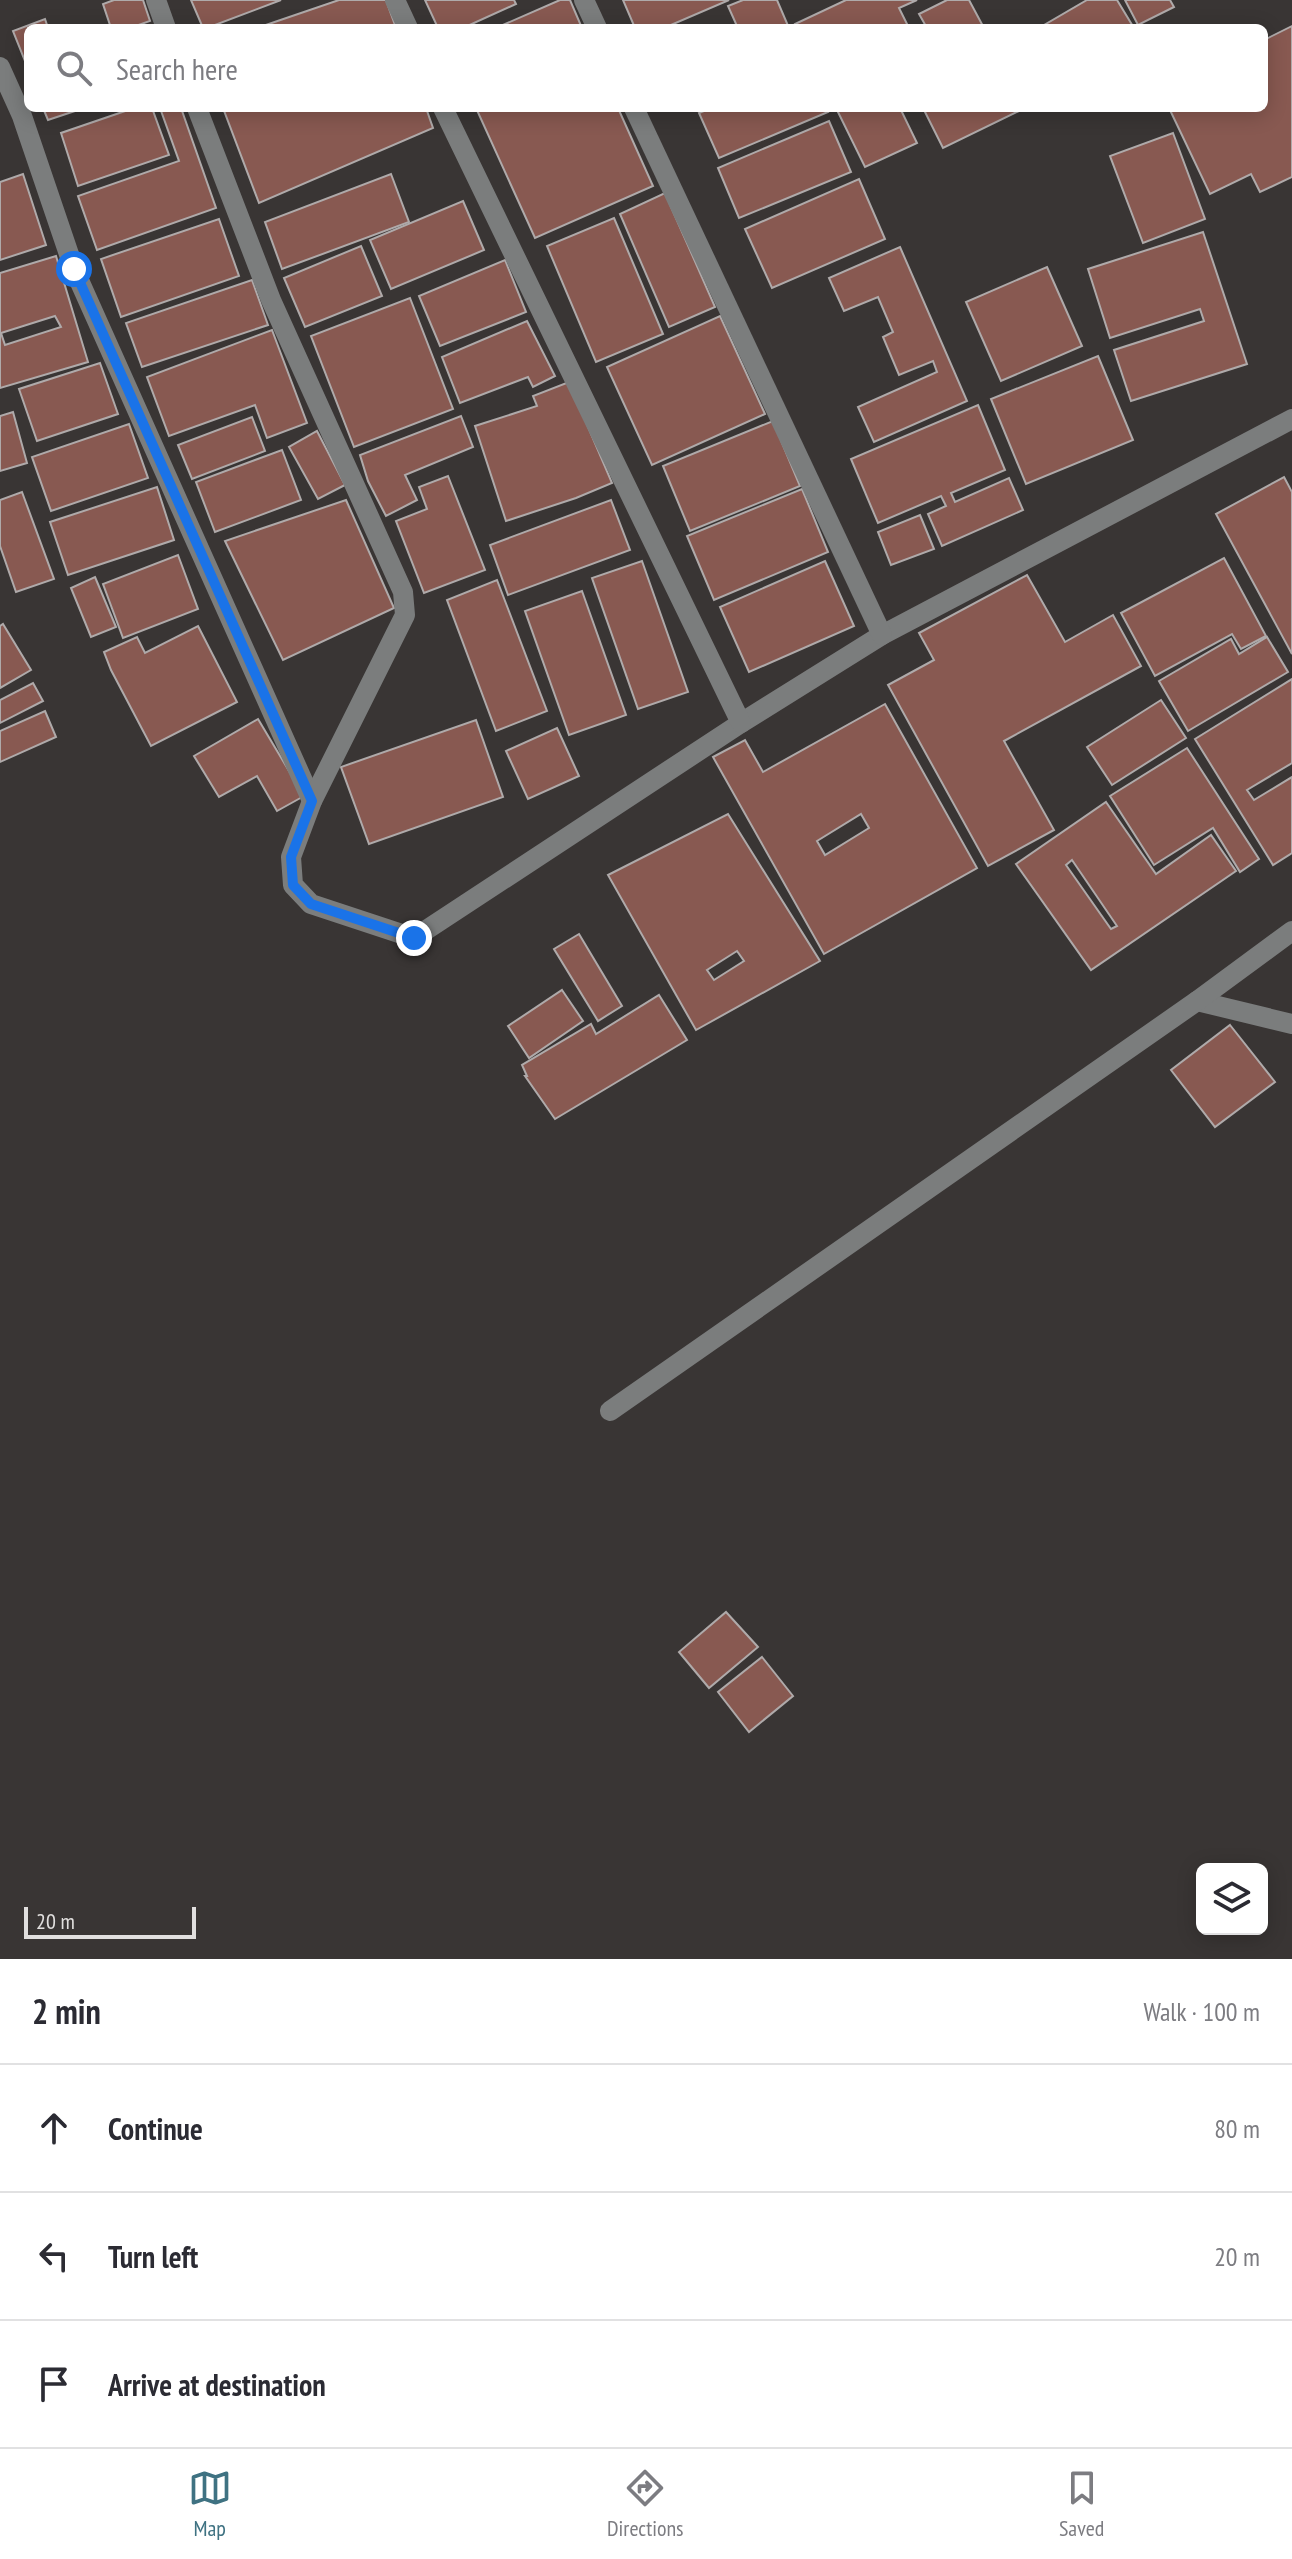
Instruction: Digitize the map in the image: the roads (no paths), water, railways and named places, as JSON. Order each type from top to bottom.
[{"type":"street","points":[[156,0],[165,24]]},
{"type":"street","points":[[395,0],[406,24]]},
{"type":"street","points":[[584,0],[595,24]]},
{"type":"street","points":[[0,67],[22,116],[74,269],[312,801]]},
{"type":"street","points":[[199,112],[271,300],[403,592],[405,615],[312,801],[291,857],[293,885],[311,904],[414,938],[741,723],[882,635],[1292,419]]},
{"type":"street","points":[[445,112],[741,723]]},
{"type":"street","points":[[636,112],[882,635]]},
{"type":"street","points":[[610,1411],[1197,1001],[1292,931]]},
{"type":"street","points":[[1197,1001],[1292,1024]]}]
